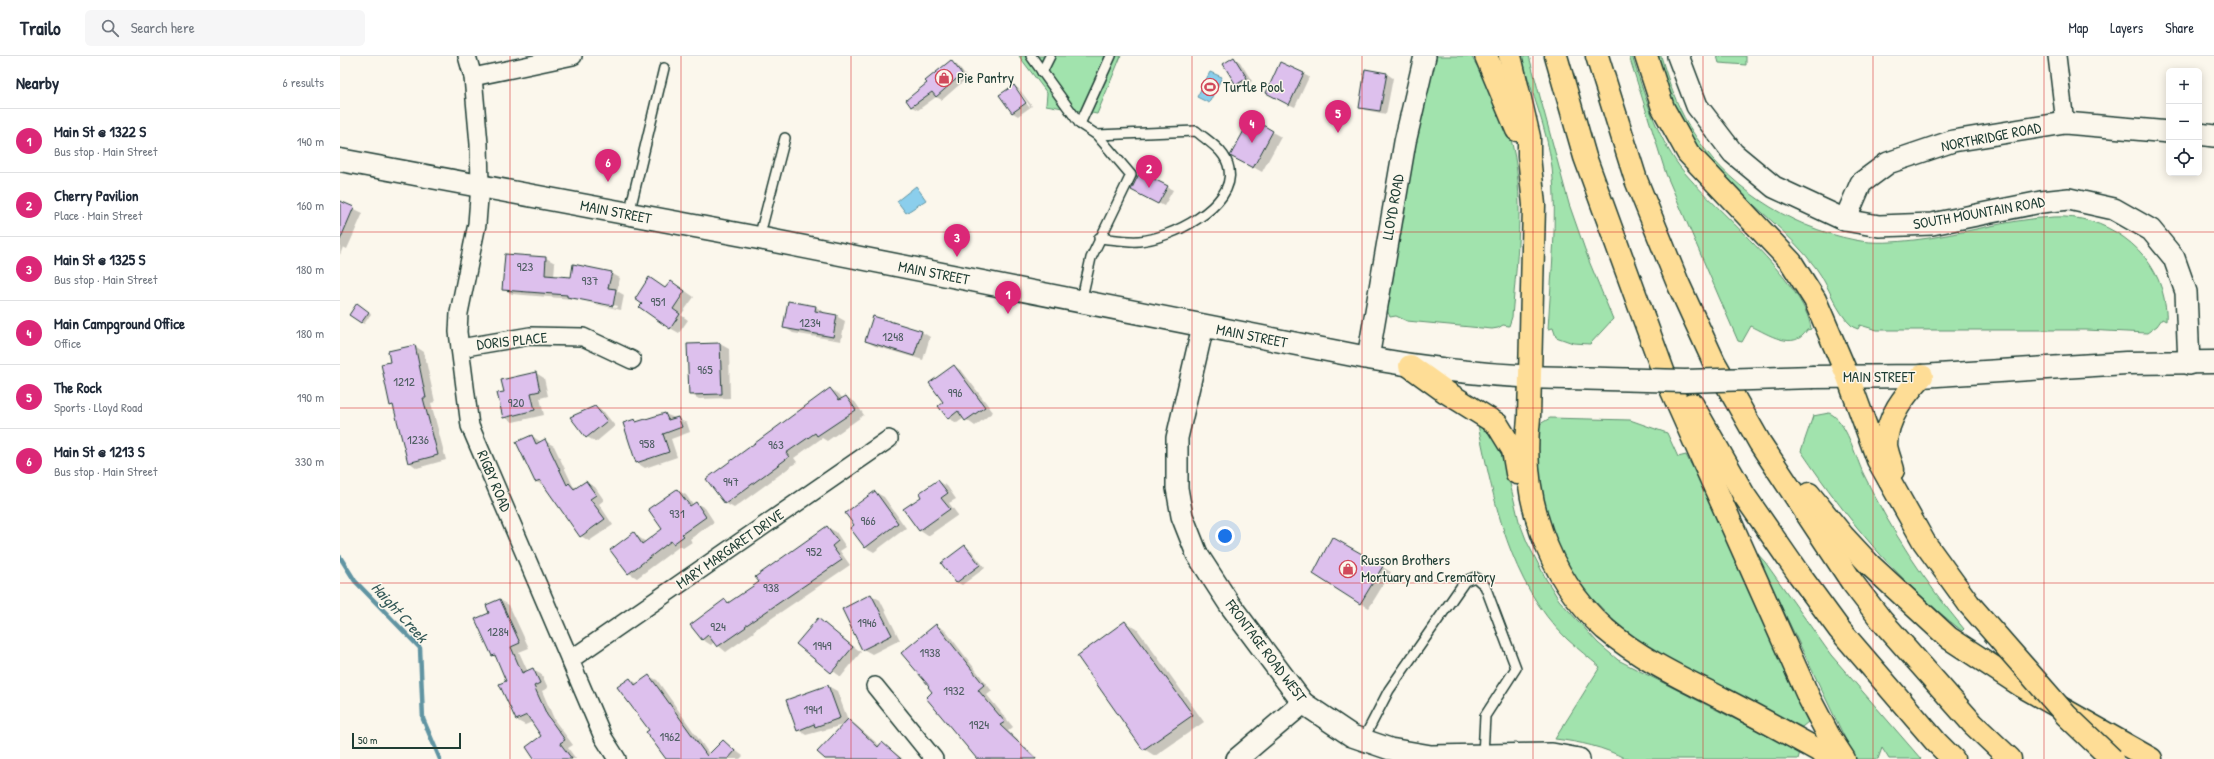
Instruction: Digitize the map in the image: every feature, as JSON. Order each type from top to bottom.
[{"type":"highway","points":[[1486,56],[1529,156]]},
{"type":"highway","points":[[1510,56],[1529,137],[1529,156],[1534,205],[1529,418],[1525,446],[1533,507],[1548,550],[1565,580],[1583,606],[1605,628],[1635,651],[1667,671],[1777,727],[1834,759]]},
{"type":"highway","points":[[1556,56],[1585,157],[1663,371],[1808,698],[1829,736],[1844,759]]},
{"type":"highway","points":[[1597,56],[1636,180],[1714,362],[1760,443],[1852,582],[1925,670],[1973,724],[2010,759]]},
{"type":"highway","points":[[1646,56],[1657,94],[1678,139],[1698,166],[1791,262],[1815,300],[1848,377],[1878,460],[1924,542],[1969,604],[2066,714],[2112,759]]},
{"type":"highway","points":[[1636,294],[1702,423],[1744,495],[1839,629],[1936,742],[1953,759]]},
{"type":"highway","points":[[1690,306],[1715,341],[1754,410],[1801,484],[1843,536],[1870,565],[1949,638],[1981,660],[2151,759]]},
{"type":"highway","points":[[1410,366],[1446,392],[1497,424],[1513,450],[1521,489],[1526,500],[1533,507]]},
{"type":"highway","points":[[1900,498],[1886,445],[1892,419],[1904,396],[1922,376]]},
{"type":"main road","name":"MAIN STREET","points":[[340,160],[759,238],[1410,366],[1462,373],[1530,378],[1685,381],[1814,377],[1922,376],[2126,363],[2189,364],[2214,362]]},
{"type":"street","name":"RIGBY ROAD","points":[[467,56],[473,77],[479,144],[480,185],[477,224],[459,313],[458,332],[470,426],[603,737],[617,759]]},
{"type":"street","points":[[473,77],[572,56]]},
{"type":"street","name":"LLOYD ROAD","points":[[1368,358],[1405,142],[1425,56]]},
{"type":"street","name":"SOUTH MOUNTAIN ROAD","points":[[1678,56],[1697,106],[1733,153],[1774,187],[1845,220],[1879,226],[1932,224],[2041,202],[2069,199],[2114,209],[2151,230],[2174,258],[2186,292],[2189,364]]},
{"type":"street","points":[[2057,56],[2065,123]]},
{"type":"street","name":"NORTHRIDGE ROAD","points":[[1845,220],[1862,183],[1888,163],[1953,142],[2065,123],[2166,132]]},
{"type":"street","points":[[2202,134],[2214,136]]},
{"type":"street","name":"FRONTAGE ROAD WEST","points":[[1203,326],[1177,438],[1177,488],[1182,516],[1200,560],[1230,605],[1303,703],[1352,736],[1390,749],[1431,756],[1552,754],[1579,759]]},
{"type":"street","name":"DORIS PLACE","points":[[460,348],[530,336],[583,337],[632,360]]},
{"type":"street","name":"MARY MARGARET DRIVE","points":[[570,660],[889,439]]},
{"type":"street","points":[[875,686],[934,759]]},
{"type":"street","points":[[1238,759],[1303,703]]},
{"type":"lane","points":[[1031,56],[1080,124],[1097,135],[1131,175],[1099,238],[1091,258],[1081,302]]},
{"type":"lane","points":[[1042,72],[1050,56]]},
{"type":"lane","points":[[1080,124],[1111,56]]},
{"type":"lane","points":[[629,214],[664,68]]},
{"type":"lane","points":[[1097,135],[1196,131],[1221,150],[1229,170],[1227,192],[1209,212],[1166,235],[1140,241],[1099,238]]},
{"type":"lane","points":[[759,238],[785,138]]},
{"type":"lane","points":[[1364,740],[1390,690],[1465,581],[1475,577],[1485,586],[1516,668],[1485,716],[1483,755]]},
{"type":"green space","points":[[1019,56],[1121,56],[1097,114],[1046,105],[1047,93]]},
{"type":"green space","points":[[1435,56],[1471,56],[1498,104],[1512,144],[1519,193],[1519,218],[1512,317],[1509,326],[1503,325],[1492,329],[1407,321],[1396,316],[1390,317],[1385,305],[1407,163]]},
{"type":"green space","points":[[1521,56],[1529,56],[1569,204],[1589,261],[1613,319],[1590,344],[1573,343],[1556,337],[1553,328],[1548,329],[1554,228],[1554,187],[1547,139]]},
{"type":"green space","points":[[1629,56],[1632,56],[1657,128],[1680,167],[1694,184],[1755,245],[1793,289],[1805,310],[1811,329],[1807,330],[1802,336],[1795,340],[1788,341],[1773,337],[1751,326],[1742,342],[1738,341],[1666,174]]},
{"type":"green space","points":[[1656,56],[1661,56],[1676,101],[1689,126],[1703,147],[1720,167],[1739,185],[1782,214],[1830,234],[1855,240],[1877,242],[1932,238],[2036,218],[2073,218],[2091,221],[2108,228],[2124,238],[2138,250],[2150,264],[2158,280],[2164,298],[2166,321],[2162,319],[2157,326],[2147,333],[2086,330],[1877,330],[1860,325],[1858,329],[1853,327],[1842,314],[1821,275],[1806,255],[1783,231],[1721,175],[1698,149],[1673,104]]},
{"type":"green space","points":[[1717,56],[1746,56],[1746,65],[1719,63]]},
{"type":"green space","points":[[1829,413],[1841,423],[1874,496],[1897,536],[1922,574],[1964,629],[1962,631],[1915,590],[1874,547],[1837,502],[1801,451],[1813,416]]},
{"type":"green space","points":[[1550,418],[1630,420],[1667,433],[1678,457],[1686,455],[1703,487],[1808,722],[1802,727],[1675,665],[1626,633],[1591,597],[1573,573],[1559,547],[1550,525],[1536,467],[1536,424],[1540,424]]},
{"type":"green space","points":[[1478,425],[1500,442],[1519,521],[1527,542],[1546,579],[1559,600],[1598,643],[1618,660],[1800,752],[1798,759],[1626,759],[1609,751],[1592,746],[1555,739],[1600,667],[1567,639],[1547,617],[1531,593],[1507,540],[1490,483]]},
{"type":"green space","points":[[1754,550],[1765,562],[1831,655],[1921,759],[1889,759],[1882,748],[1878,759],[1855,759]]},
{"type":"water","name":"Turtle Pool","points":[[1210,72],[1222,77],[1209,103],[1197,97]]},
{"type":"water","points":[[916,186],[926,200],[906,213],[897,201]]},
{"type":"building","points":[[1234,57],[1247,78],[1236,85],[1223,64]]},
{"type":"building","name":"Pie Pantry","points":[[951,60],[962,74],[936,97],[932,92],[911,107],[906,100],[927,83],[925,81]]},
{"type":"building","points":[[1280,62],[1304,73],[1289,105],[1266,93]]},
{"type":"building","points":[[1365,69],[1387,73],[1380,111],[1359,108]]},
{"type":"building","points":[[1014,85],[1026,103],[1012,113],[999,95]]},
{"type":"building","points":[[1251,118],[1273,131],[1253,168],[1230,156]]},
{"type":"building","points":[[1140,172],[1168,186],[1158,204],[1131,190]]},
{"type":"building","points":[[340,201],[354,207],[340,240]]},
{"type":"building","points":[[505,254],[546,257],[545,275],[571,277],[573,264],[612,272],[608,288],[616,289],[613,306],[567,297],[567,295],[502,290]]},
{"type":"building","points":[[649,277],[665,288],[671,281],[685,291],[673,309],[680,314],[670,329],[639,307],[642,304],[635,299]]},
{"type":"building","points":[[788,301],[816,306],[815,311],[837,315],[833,337],[783,328]]},
{"type":"building","points":[[357,303],[369,312],[361,323],[349,315]]},
{"type":"building","points":[[873,316],[922,331],[914,356],[865,341]]},
{"type":"building","points":[[720,343],[722,394],[689,395],[687,344]]},
{"type":"building","points":[[415,345],[426,398],[423,398],[438,455],[408,463],[393,405],[390,406],[381,364],[390,362],[388,351]]},
{"type":"building","points":[[954,365],[985,407],[965,421],[958,411],[948,419],[938,406],[943,402],[929,383]]},
{"type":"building","points":[[536,372],[540,391],[531,393],[535,410],[503,418],[497,393],[504,392],[501,380]]},
{"type":"building","points":[[830,388],[839,400],[846,396],[856,410],[817,436],[815,433],[786,453],[789,457],[725,504],[706,479]]},
{"type":"building","points":[[595,406],[607,421],[586,438],[570,417]]},
{"type":"building","points":[[665,413],[668,420],[678,417],[682,427],[663,434],[669,452],[636,463],[623,423],[635,419],[636,422]]},
{"type":"building","points":[[532,435],[536,444],[545,439],[567,485],[569,483],[574,489],[586,481],[596,495],[590,499],[605,519],[580,537],[540,480],[535,482],[516,442]]},
{"type":"building","points":[[938,480],[948,493],[941,498],[950,509],[919,531],[903,509],[921,497],[919,493]]},
{"type":"building","points":[[677,489],[690,506],[696,502],[706,517],[682,534],[684,536],[673,544],[671,541],[628,574],[610,550],[634,532],[642,544],[662,529],[648,509]]},
{"type":"building","points":[[875,491],[898,523],[865,548],[850,528],[854,525],[845,513]]},
{"type":"building","points":[[827,526],[838,541],[832,546],[842,560],[745,626],[746,627],[717,647],[708,635],[702,640],[690,625],[725,599],[728,603],[759,582],[755,577]]},
{"type":"building","points":[[1332,537],[1383,566],[1360,604],[1313,574]]},
{"type":"building","points":[[965,545],[980,565],[956,583],[941,563]]},
{"type":"building","points":[[871,594],[892,635],[862,650],[842,609]]},
{"type":"building","points":[[500,599],[520,643],[511,647],[522,673],[533,668],[540,683],[534,686],[547,715],[565,740],[560,743],[572,759],[534,759],[526,747],[541,736],[527,715],[516,720],[499,684],[506,681],[495,655],[492,656],[475,619],[489,613],[486,605]]},
{"type":"building","points":[[818,618],[853,647],[831,673],[796,644]]},
{"type":"building","points":[[1125,621],[1193,715],[1143,750],[1077,656]]},
{"type":"building","points":[[936,624],[984,685],[978,690],[1005,722],[1000,725],[1036,759],[977,759],[926,698],[932,692],[928,687],[929,686],[901,653]]},
{"type":"building","points":[[649,675],[707,756],[723,740],[735,751],[728,759],[666,759],[646,732],[649,730],[617,687],[630,678],[635,685]]},
{"type":"building","points":[[828,685],[840,718],[815,727],[814,724],[797,731],[786,700]]},
{"type":"building","points":[[848,719],[878,747],[882,742],[901,759],[825,759],[817,752]]},
{"type":"waterway","name":"Haight Creek","points":[[340,557],[355,581],[420,648],[423,719],[440,759]]},
{"type":"place","name":"Pie Pantry","points":[[944,78]]},
{"type":"place","name":"Turtle Pool","points":[[1210,87]]},
{"type":"place","name":"The Rock","points":[[1338,133]]},
{"type":"place","name":"Main Campground Office","points":[[1252,143]]},
{"type":"place","name":"Main St @ 1213 S","points":[[608,182]]},
{"type":"place","name":"Cherry Pavilion","points":[[1149,188]]},
{"type":"place","name":"Main St @ 1325 S","points":[[957,257]]},
{"type":"place","name":"Main St @ 1322 S","points":[[1008,314]]},
{"type":"place","name":"Russon Brothers Mortuary and Crematory","points":[[1348,569]]}]
